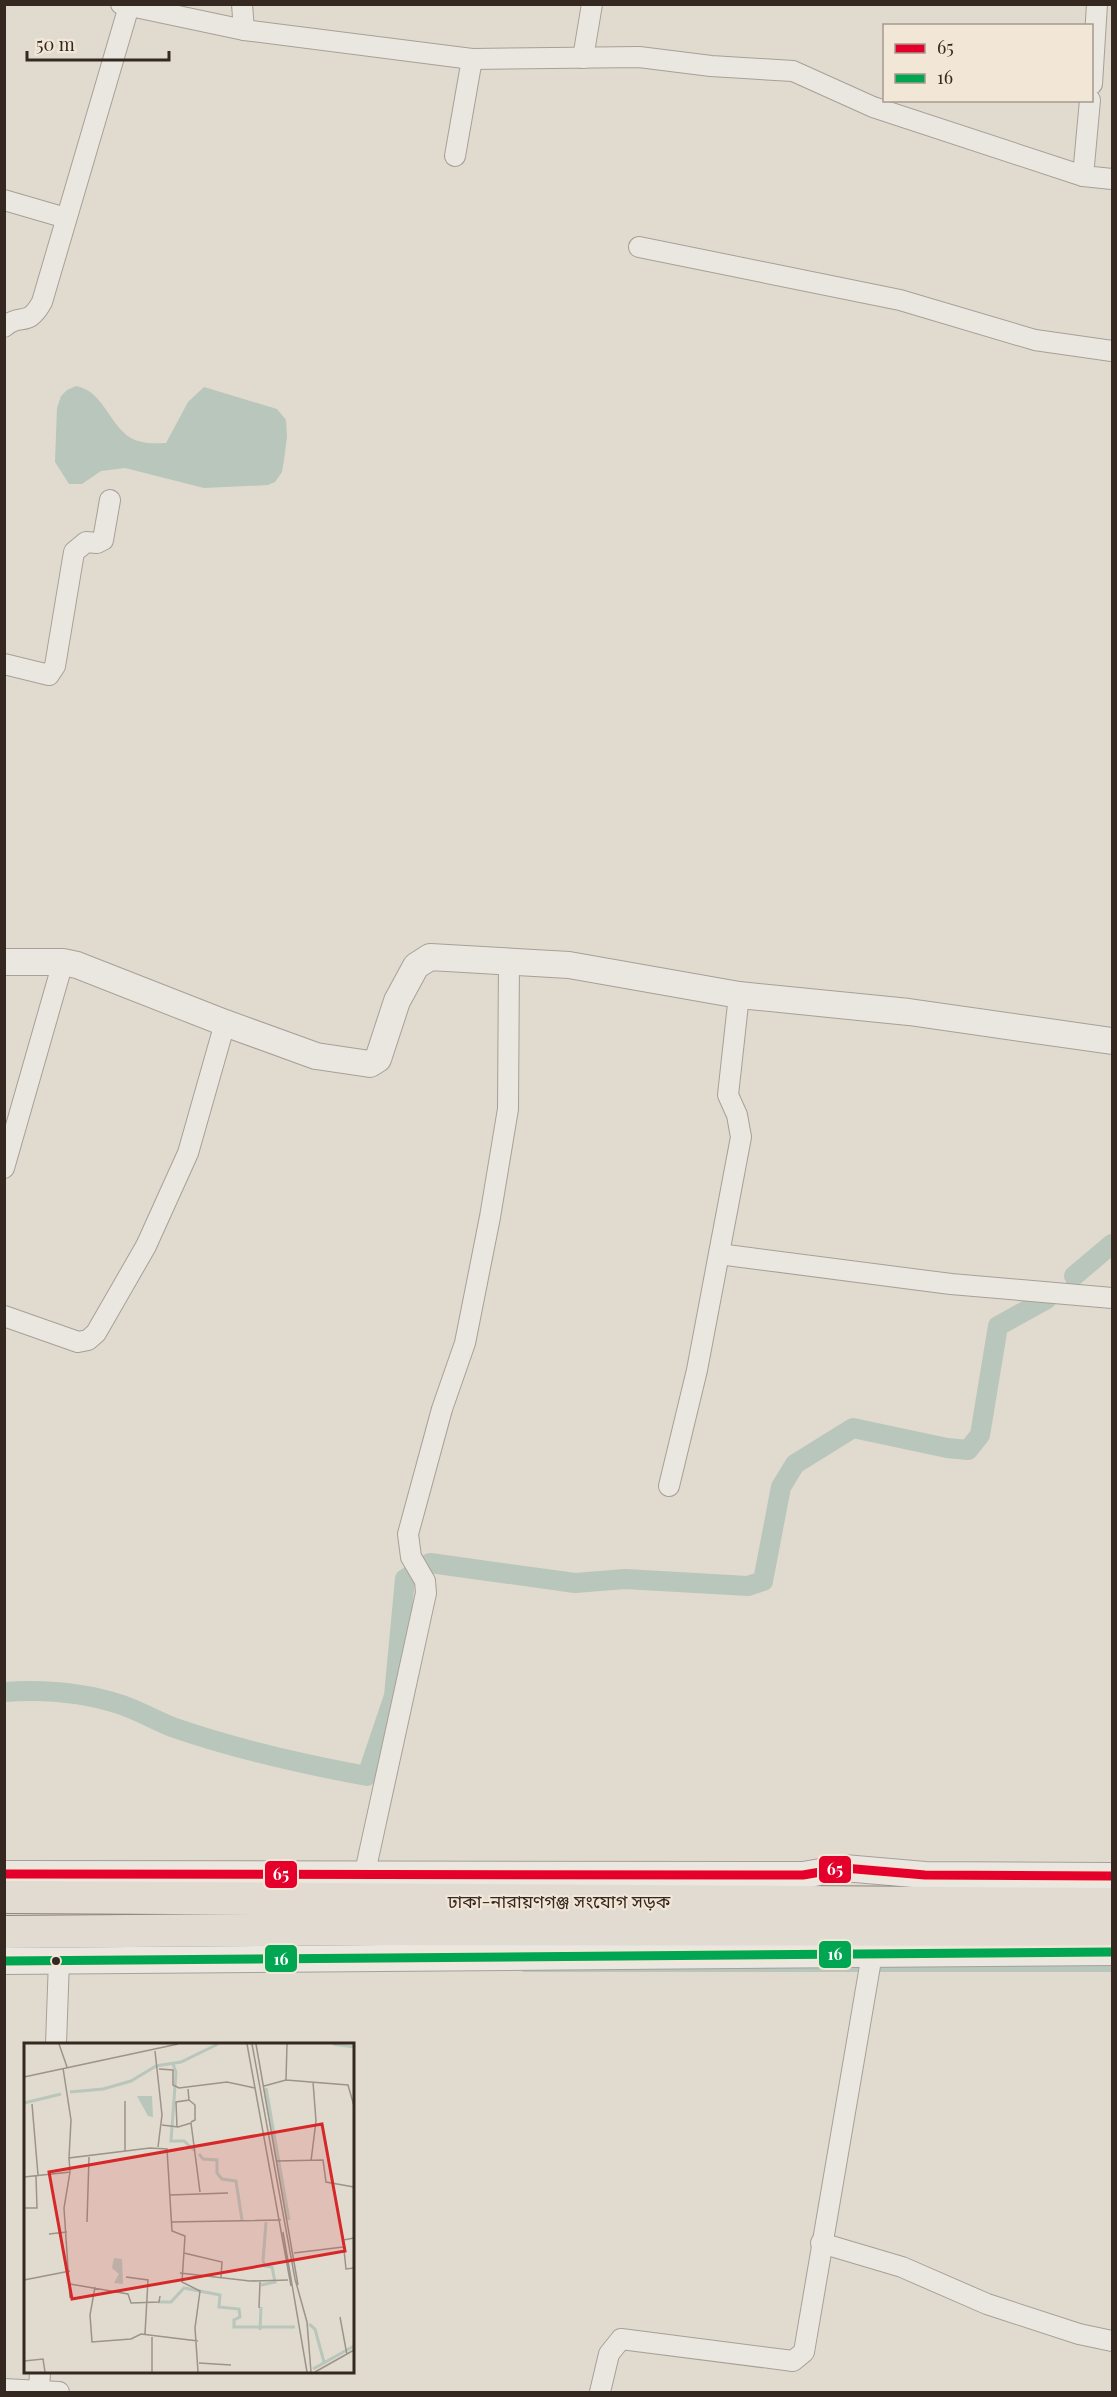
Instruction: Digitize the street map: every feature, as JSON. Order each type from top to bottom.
[{"type":"main road","name":"ঢাকা-নারায়ণগঞ্জ সংযোগ সড়ক","points":[[4,1897],[362,1887],[1113,1904]]},
{"type":"main road","name":"ঢাকা-নারায়ণগঞ্জ সংযোগ সড়ক","points":[[4,1932],[361,1929],[1113,1930]]},
{"type":"street","points":[[242,4],[244,30]]},
{"type":"street","points":[[583,58],[592,4]]},
{"type":"street","points":[[1093,68],[1097,4]]},
{"type":"street","points":[[4,327],[16,320],[29,319],[37,311],[49,284],[125,5],[244,30],[472,59],[639,57],[711,66],[793,71],[873,107],[1083,176],[1113,179]]},
{"type":"street","points":[[455,156],[472,59]]},
{"type":"street","points":[[1083,176],[1090,102]]},
{"type":"street","points":[[4,200],[66,218]]},
{"type":"street","points":[[639,247],[900,300],[1035,340],[1113,351]]},
{"type":"street","points":[[4,664],[49,675],[55,666],[74,552],[86,542],[97,543],[103,540],[110,500]]},
{"type":"street","points":[[4,962],[63,962],[77,965],[316,1056],[370,1064],[378,1059],[397,1001],[416,966],[430,957],[569,965],[739,995],[909,1012],[1113,1041]]},
{"type":"street","points":[[362,1887],[426,1593],[425,1581],[411,1557],[408,1534],[442,1409],[465,1343],[508,1109],[509,961]]},
{"type":"street","points":[[4,1168],[63,962]]},
{"type":"street","points":[[669,1486],[697,1370],[741,1137],[737,1115],[728,1095],[739,995]]},
{"type":"street","points":[[4,1316],[78,1342],[88,1340],[96,1333],[146,1246],[188,1153],[225,1023]]},
{"type":"street","points":[[719,1254],[951,1284],[1080,1297],[1113,1298]]},
{"type":"street","points":[[4,1874],[362,1887],[803,1875],[844,1868],[925,1875],[1113,1876]]},
{"type":"street","points":[[4,1960],[1113,1952]]},
{"type":"street","points":[[600,2392],[609,2354],[621,2339],[793,2361],[804,2352],[872,1954]]},
{"type":"street","points":[[56,2043],[59,1960]]},
{"type":"street","points":[[821,2243],[902,2267],[997,2307],[1079,2334],[1113,2341]]},
{"type":"street","points":[[4,2389],[40,2381],[59,2392]]},
{"type":"shaded area","points":[[76,386],[95,396],[123,432],[132,438],[148,443],[166,443],[188,402],[204,387],[277,409],[286,420],[287,437],[282,472],[275,482],[268,485],[204,488],[125,468],[101,471],[82,484],[69,484],[55,462],[57,408],[61,396]]},
{"type":"waterway","points":[[1074,1276],[1112,1244]]},
{"type":"waterway","points":[[4,1692],[49,1691],[93,1697],[122,1705],[172,1727],[244,1749],[367,1776],[394,1696],[405,1579],[430,1563],[575,1583],[625,1579],[748,1586],[763,1581],[781,1487],[795,1464],[853,1428],[947,1448],[968,1450],[980,1435],[998,1326],[1047,1299]]},
{"type":"waterway","points":[[524,1969],[1112,1969]]},
{"type":"transit line","name":"65","points":[[4,1874],[803,1875],[844,1868],[925,1875],[1112,1876]]},
{"type":"transit line","name":"16","points":[[4,1961],[1112,1952]]}]
